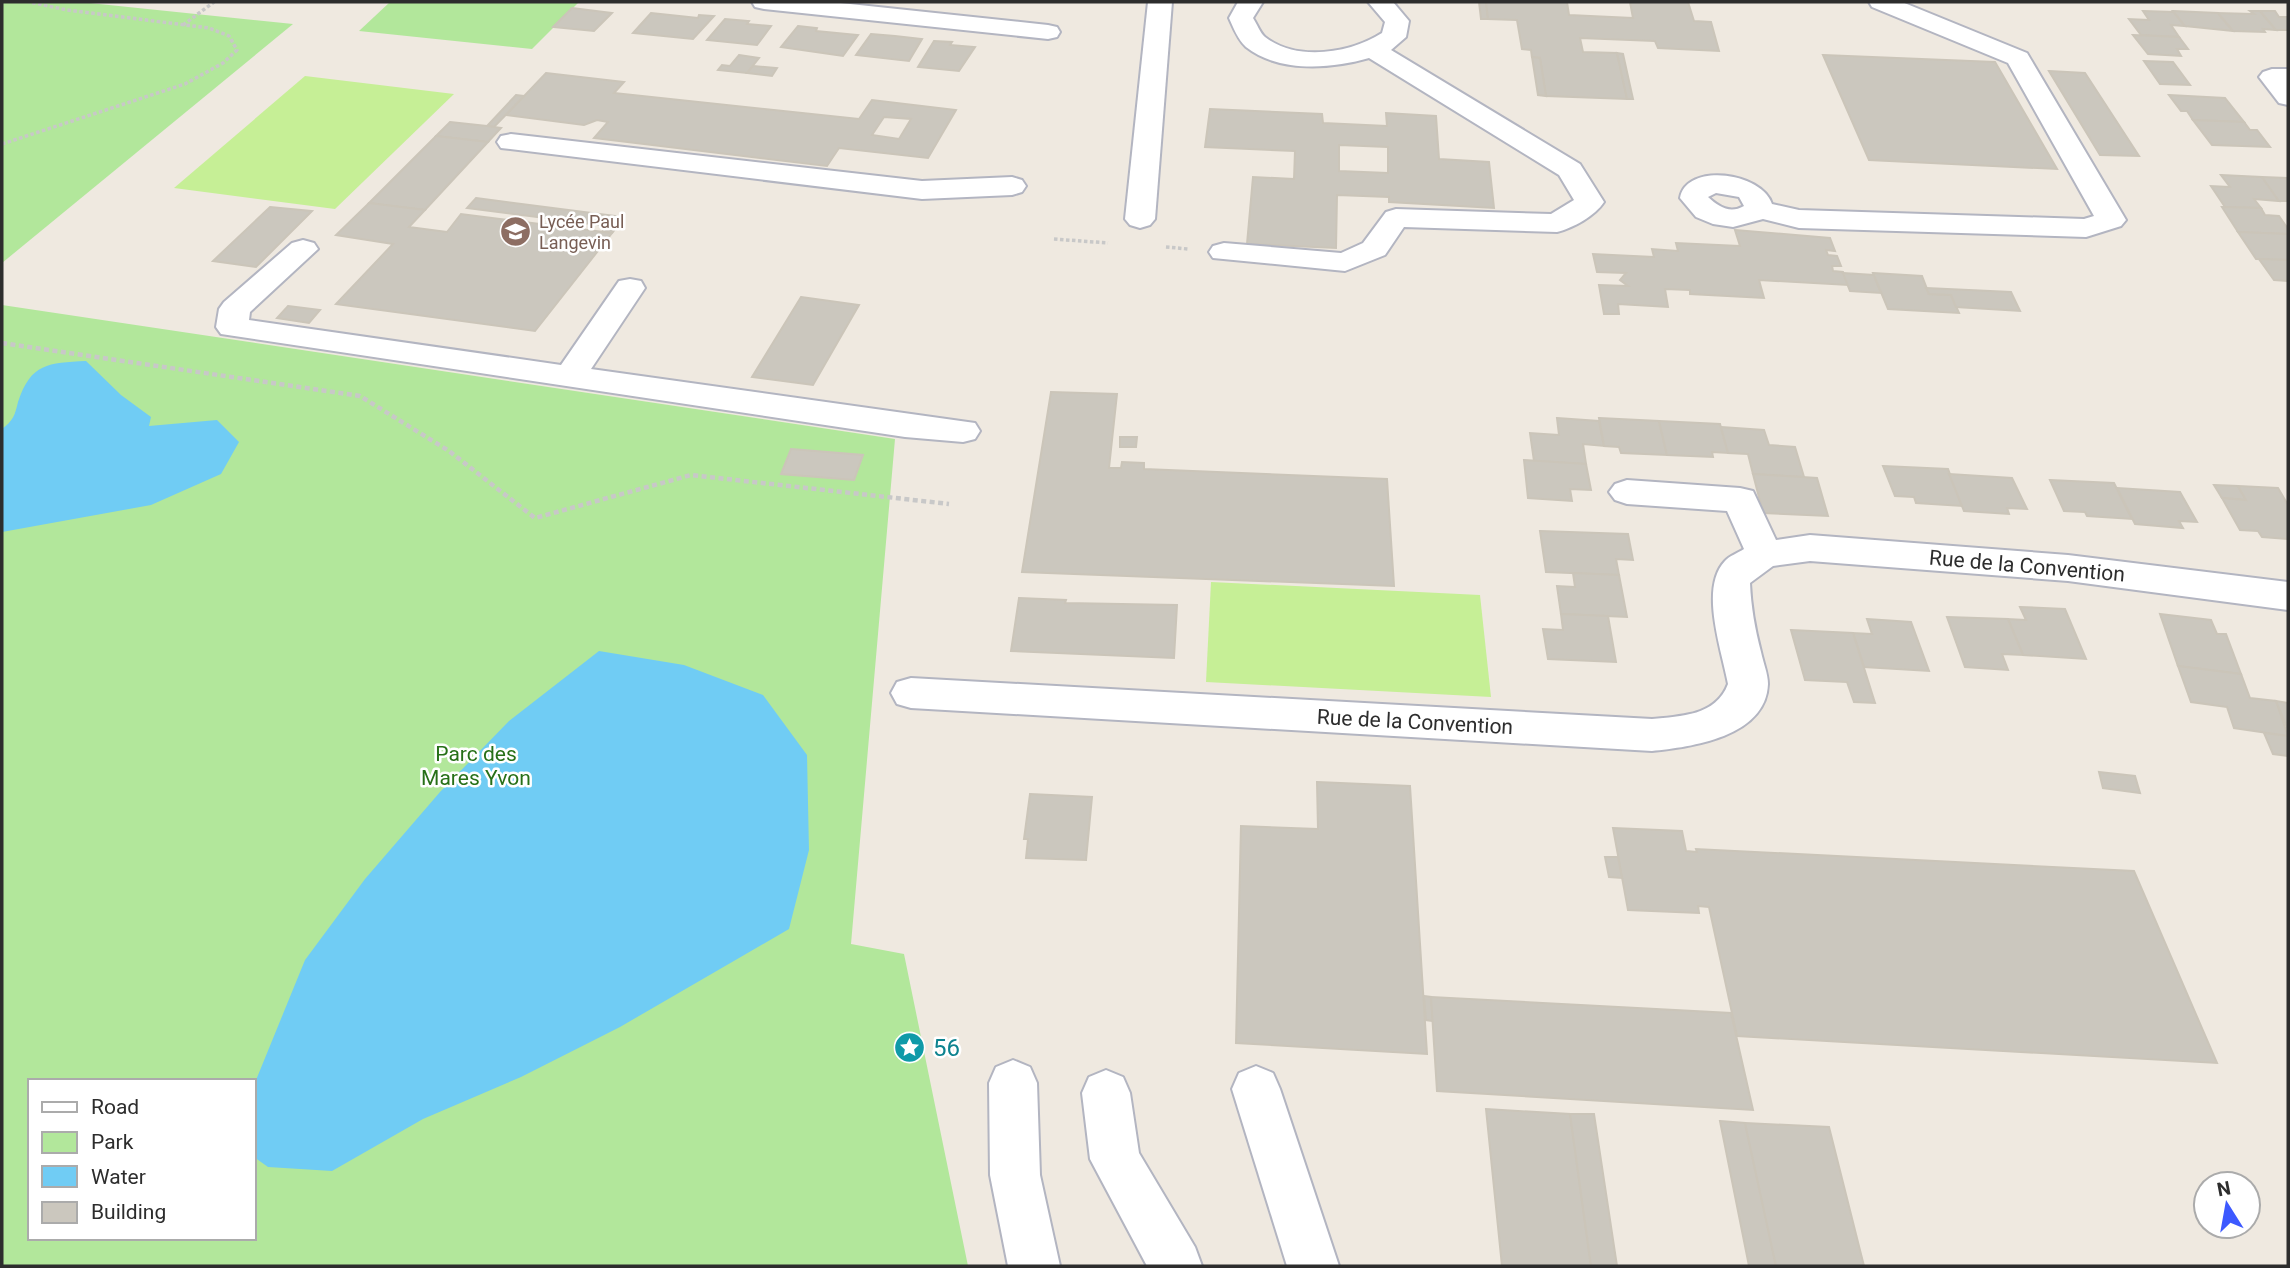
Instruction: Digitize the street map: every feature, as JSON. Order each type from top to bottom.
[{"type":"street","points":[[764,2],[1048,32]]},
{"type":"street","points":[[1140,219],[1160,2]]},
{"type":"street","points":[[1251,2],[1243,10],[1242,27],[1248,36],[1271,50],[1324,60],[1360,56],[1386,44],[1397,28],[1392,11],[1380,2]]},
{"type":"street","points":[[1758,209],[1799,219],[2086,228],[2111,220],[2018,58],[1881,2]]},
{"type":"street","points":[[1224,252],[1345,262],[1374,248],[1396,218],[1557,223],[1590,202],[1570,170],[1374,51]]},
{"type":"street","points":[[2288,77],[2272,77],[2288,97]]},
{"type":"street","points":[[511,142],[922,190],[1013,186]]},
{"type":"street","points":[[303,249],[235,309],[232,327],[905,426],[963,431]]},
{"type":"street","points":[[569,377],[630,288]]},
{"type":"street","points":[[1627,492],[1740,500],[1764,554]]},
{"type":"street","name":"Rue de la Convention","points":[[911,694],[1652,735],[1691,731],[1725,719],[1742,701],[1748,684],[1732,609],[1731,583],[1738,570],[1764,554],[1810,548],[2068,568],[2288,596]]},
{"type":"street","points":[[1013,1083],[1015,1175],[1034,1266]]},
{"type":"street","points":[[1256,1089],[1313,1266]]},
{"type":"street","points":[[1106,1093],[1115,1159],[1176,1266]]},
{"type":"path","points":[[2,144],[185,84],[223,63],[237,50],[229,36],[209,28],[68,10],[29,2]]},
{"type":"path","points":[[183,25],[214,2]]},
{"type":"path","points":[[2,343],[360,396],[449,451],[535,518],[691,475],[949,504]]},
{"type":"green space","points":[[2,2],[80,2],[293,24],[2,263]]},
{"type":"green space","points":[[390,2],[579,2],[532,49],[359,31]]},
{"type":"green space","points":[[305,76],[454,94],[335,209],[174,188]]},
{"type":"green space","name":"Parc des Mares Yvon","points":[[2,305],[895,439],[851,944],[904,954],[968,1266],[2,1266]]},
{"type":"green space","points":[[1211,582],[1480,595],[1491,697],[1206,682]]},
{"type":"water","points":[[86,361],[121,395],[151,417],[149,426],[217,420],[239,442],[221,474],[151,505],[2,532],[2,429],[13,417],[23,389],[35,372],[51,365]]},
{"type":"water","points":[[599,651],[684,665],[763,695],[807,755],[809,850],[789,929],[620,1027],[521,1077],[423,1119],[332,1171],[268,1167],[256,1158],[256,1080],[305,960],[365,879],[440,792],[509,721]]},
{"type":"building","points":[[1479,2],[1486,2],[1488,19],[1481,19]]},
{"type":"building","points":[[1486,2],[1567,2],[1569,15],[1633,18],[1630,2],[1688,2],[1694,21],[1711,22],[1719,51],[1658,48],[1655,41],[1580,38],[1583,52],[1617,53],[1627,99],[1546,96],[1540,58],[1532,57],[1531,50],[1522,49],[1517,20],[1488,19]]},
{"type":"building","points":[[572,8],[612,13],[594,31],[553,27]]},
{"type":"building","points":[[2143,11],[2174,12],[2185,26],[2171,25],[2179,37],[2141,35],[2129,19],[2149,20]]},
{"type":"building","points":[[2173,11],[2218,13],[2233,31],[2185,26]]},
{"type":"building","points":[[2250,11],[2260,11],[2276,30],[2233,31],[2218,13],[2254,14]]},
{"type":"building","points":[[2260,11],[2275,11],[2279,17],[2288,17],[2288,30],[2276,30]]},
{"type":"building","points":[[651,13],[698,18],[699,15],[714,16],[693,39],[633,33]]},
{"type":"building","points":[[725,19],[771,26],[757,45],[707,40]]},
{"type":"building","points":[[798,26],[817,28],[816,31],[858,35],[843,56],[781,47]]},
{"type":"building","points":[[871,34],[922,39],[909,61],[856,55]]},
{"type":"building","points":[[2133,35],[2179,37],[2188,49],[2177,49],[2181,56],[2148,54]]},
{"type":"building","points":[[934,41],[975,47],[959,71],[918,67]]},
{"type":"building","points":[[1617,53],[1623,54],[1633,99],[1627,99]]},
{"type":"building","points":[[739,55],[759,58],[747,73],[718,70],[722,65],[730,66]]},
{"type":"building","points":[[1823,55],[1995,62],[2057,169],[1869,160]]},
{"type":"building","points":[[1532,57],[1540,58],[1546,96],[1538,95]]},
{"type":"building","points":[[2144,61],[2173,62],[2190,85],[2160,84]]},
{"type":"building","points":[[753,66],[777,68],[772,76],[747,73]]},
{"type":"building","points":[[2049,71],[2085,73],[2139,156],[2100,155]]},
{"type":"building","points":[[546,73],[624,82],[614,93],[859,119],[872,100],[956,110],[928,158],[839,148],[827,166],[594,138],[608,122],[597,120],[584,125],[506,115]],"holes":[[[884,117],[911,119],[899,139],[872,135]]]},
{"type":"building","points":[[516,95],[524,96],[494,127],[487,126]]},
{"type":"building","points":[[2169,95],[2225,98],[2244,122],[2193,120],[2187,111],[2181,111]]},
{"type":"building","points":[[1210,109],[1322,114],[1323,123],[1387,126],[1386,113],[1436,116],[1439,159],[1489,162],[1494,208],[1389,202],[1389,197],[1337,195],[1336,248],[1247,244],[1253,177],[1294,179],[1295,151],[1205,147]],"holes":[[[1339,145],[1388,147],[1388,173],[1339,171]]]},
{"type":"building","points":[[2193,120],[2244,122],[2250,130],[2257,130],[2270,147],[2212,145]]},
{"type":"building","points":[[450,122],[501,128],[488,142],[436,136]]},
{"type":"building","points":[[436,136],[488,142],[425,210],[369,203]]},
{"type":"building","points":[[2221,175],[2262,177],[2279,201],[2254,199],[2261,208],[2225,207],[2211,186],[2230,187]]},
{"type":"building","points":[[2262,177],[2288,178],[2288,201],[2279,201]]},
{"type":"building","points":[[476,198],[615,216],[613,218],[623,220],[612,233],[602,232],[607,226],[467,208]]},
{"type":"building","points":[[369,203],[425,210],[409,227],[447,232],[461,214],[612,233],[535,331],[336,304],[393,244],[336,235]]},
{"type":"building","points":[[270,207],[312,211],[256,267],[213,261]]},
{"type":"building","points":[[2222,207],[2261,208],[2265,215],[2279,216],[2288,229],[2288,234],[2238,232]]},
{"type":"building","points":[[1735,230],[1830,238],[1835,251],[1826,250],[1828,255],[1837,256],[1841,266],[1832,266],[1833,271],[1843,272],[1848,285],[1759,280],[1764,298],[1690,294],[1690,290],[1665,289],[1668,307],[1618,304],[1619,314],[1604,314],[1599,285],[1628,286],[1620,280],[1626,273],[1597,272],[1593,254],[1654,257],[1652,249],[1678,251],[1676,243],[1740,246]]},
{"type":"building","points":[[2238,232],[2288,234],[2288,260],[2256,259]]},
{"type":"building","points":[[2259,259],[2288,260],[2288,281],[2274,280]]},
{"type":"building","points":[[1843,273],[1874,275],[1881,293],[1850,291]]},
{"type":"building","points":[[1873,273],[1922,276],[1929,294],[1951,295],[1959,313],[1888,309]]},
{"type":"building","points":[[1926,288],[2011,292],[2020,311],[1956,307],[1951,295],[1929,294]]},
{"type":"building","points":[[801,297],[859,305],[813,385],[752,377]]},
{"type":"building","points":[[288,306],[320,310],[309,323],[277,318]]},
{"type":"building","points":[[1051,392],[1117,394],[1109,468],[1121,468],[1122,462],[1144,463],[1144,469],[1387,479],[1394,586],[1022,572]]},
{"type":"building","points":[[1557,418],[1599,421],[1604,446],[1583,444],[1586,464],[1534,461],[1530,433],[1559,435]]},
{"type":"building","points":[[1599,418],[1659,421],[1667,455],[1621,453],[1619,447],[1604,446]]},
{"type":"building","points":[[1659,421],[1720,424],[1728,453],[1712,452],[1713,457],[1667,455]]},
{"type":"building","points":[[1721,427],[1764,430],[1769,445],[1795,447],[1804,477],[1753,474],[1748,454],[1728,453]]},
{"type":"building","points":[[1120,437],[1137,437],[1136,447],[1120,447]]},
{"type":"building","points":[[791,449],[863,455],[854,480],[781,474]]},
{"type":"building","points":[[1524,460],[1586,464],[1591,490],[1570,489],[1572,501],[1528,498]]},
{"type":"building","points":[[1883,466],[1948,469],[1962,506],[1916,503],[1914,497],[1895,496]]},
{"type":"building","points":[[1753,474],[1817,478],[1828,516],[1763,513]]},
{"type":"building","points":[[1949,474],[2012,478],[2027,509],[2007,508],[2009,514],[1964,511]]},
{"type":"building","points":[[2050,480],[2114,483],[2132,519],[2087,516],[2085,512],[2064,511]]},
{"type":"building","points":[[2214,485],[2238,486],[2246,500],[2222,498]]},
{"type":"building","points":[[2238,486],[2278,488],[2288,505],[2288,539],[2262,537],[2258,531],[2240,530],[2222,498],[2246,500]]},
{"type":"building","points":[[2117,488],[2180,492],[2197,522],[2179,521],[2183,528],[2135,524]]},
{"type":"building","points":[[1540,531],[1628,534],[1633,560],[1616,559],[1619,575],[1546,572]]},
{"type":"building","points":[[1573,573],[1619,575],[1627,617],[1561,614],[1557,586],[1575,587]]},
{"type":"building","points":[[1019,598],[1066,600],[1065,603],[1177,605],[1174,658],[1011,651]]},
{"type":"building","points":[[2020,607],[2065,609],[2086,659],[2023,655],[2008,619],[2026,620]]},
{"type":"building","points":[[1561,614],[1608,616],[1616,662],[1548,659],[1543,629],[1563,630]]},
{"type":"building","points":[[2160,614],[2211,620],[2217,634],[2226,634],[2241,674],[2178,666]]},
{"type":"building","points":[[1947,617],[2008,619],[2023,655],[2002,654],[2008,670],[1965,667]]},
{"type":"building","points":[[1867,619],[1911,622],[1929,671],[1864,667],[1853,633],[1872,634]]},
{"type":"building","points":[[1791,630],[1853,633],[1875,703],[1854,702],[1847,682],[1805,680]]},
{"type":"building","points":[[2178,666],[2241,674],[2250,698],[2276,701],[2288,736],[2234,728],[2227,707],[2191,702]]},
{"type":"building","points":[[2276,701],[2288,703],[2288,730]]},
{"type":"building","points":[[2264,733],[2288,736],[2288,756],[2273,754]]},
{"type":"building","points":[[2099,772],[2135,776],[2140,793],[2103,788]]},
{"type":"building","points":[[1317,782],[1410,786],[1427,1054],[1236,1043],[1241,826],[1318,829]]},
{"type":"building","points":[[1030,794],[1092,797],[1086,860],[1026,858],[1028,839],[1024,839]]},
{"type":"building","points":[[1613,828],[1682,831],[1686,851],[1697,852],[1696,849],[2134,871],[2217,1063],[1737,1036],[1709,907],[1698,906],[1699,913],[1628,910]]},
{"type":"building","points":[[1605,857],[1618,857],[1622,878],[1609,877]]},
{"type":"building","points":[[1424,996],[1431,997],[1433,1021],[1426,1020]]},
{"type":"building","points":[[1431,997],[1731,1013],[1753,1110],[1437,1091]]},
{"type":"building","points":[[1486,1109],[1570,1114],[1591,1266],[1502,1266]]},
{"type":"building","points":[[1570,1114],[1594,1114],[1617,1266],[1591,1266]]},
{"type":"building","points":[[1720,1121],[1745,1123],[1776,1266],[1749,1266]]},
{"type":"building","points":[[1745,1123],[1829,1127],[1864,1266],[1776,1266]]},
{"type":"place","name":"Lycée Paul Langevin","points":[[516,231]]},
{"type":"place","name":"56","points":[[910,1048]]}]
